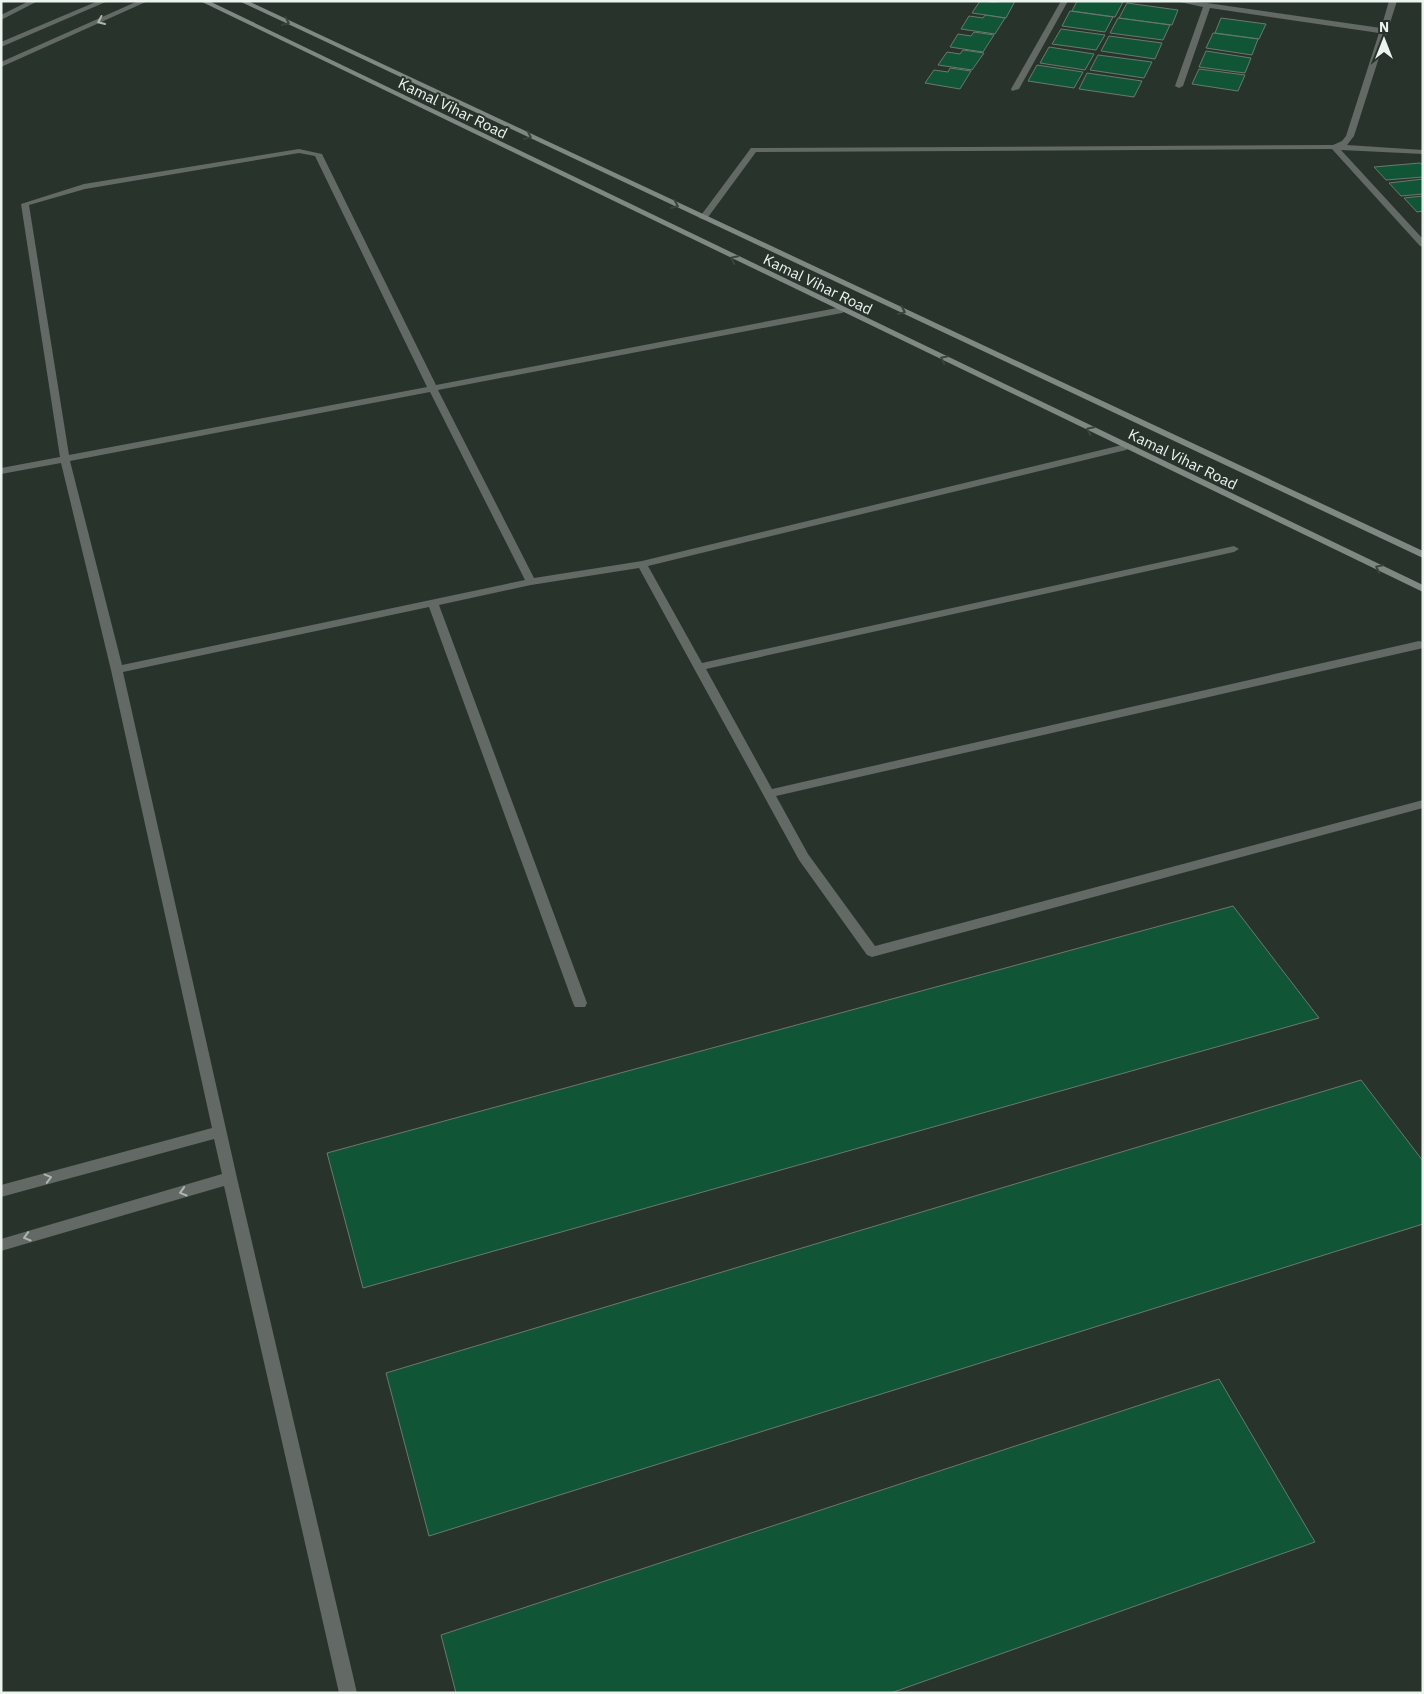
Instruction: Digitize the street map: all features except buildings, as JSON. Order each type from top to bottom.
[{"type":"main road","name":"Kamal Vihar Road","points":[[203,1],[1423,589]]},
{"type":"main road","name":"Kamal Vihar Road","points":[[242,1],[1423,555]]},
{"type":"street","points":[[1,18],[35,1]]},
{"type":"street","points":[[1,44],[105,1]]},
{"type":"street","points":[[1,65],[145,1]]},
{"type":"street","points":[[1015,89],[1065,1]]},
{"type":"street","points":[[1178,1],[1383,31]]},
{"type":"street","points":[[1334,147],[1345,143],[1350,136],[1393,1]]},
{"type":"street","points":[[1178,86],[1206,5]]},
{"type":"street","points":[[703,218],[754,150],[1334,147],[1423,152]]},
{"type":"street","points":[[1334,147],[1423,244]]},
{"type":"street","points":[[348,1693],[230,1178],[118,670],[65,458],[25,204],[84,187],[299,151],[318,154],[432,387],[531,582]]},
{"type":"street","points":[[1,471],[842,310]]},
{"type":"street","points":[[118,670],[531,582],[642,564],[1126,447]]},
{"type":"street","points":[[699,667],[1234,549]]},
{"type":"street","points":[[642,564],[803,857],[872,952],[1423,804]]},
{"type":"street","points":[[433,603],[580,1003]]},
{"type":"street","points":[[768,794],[1419,645]]},
{"type":"street","points":[[1,1191],[220,1132]]},
{"type":"street","points":[[1,1245],[230,1178]]}]
